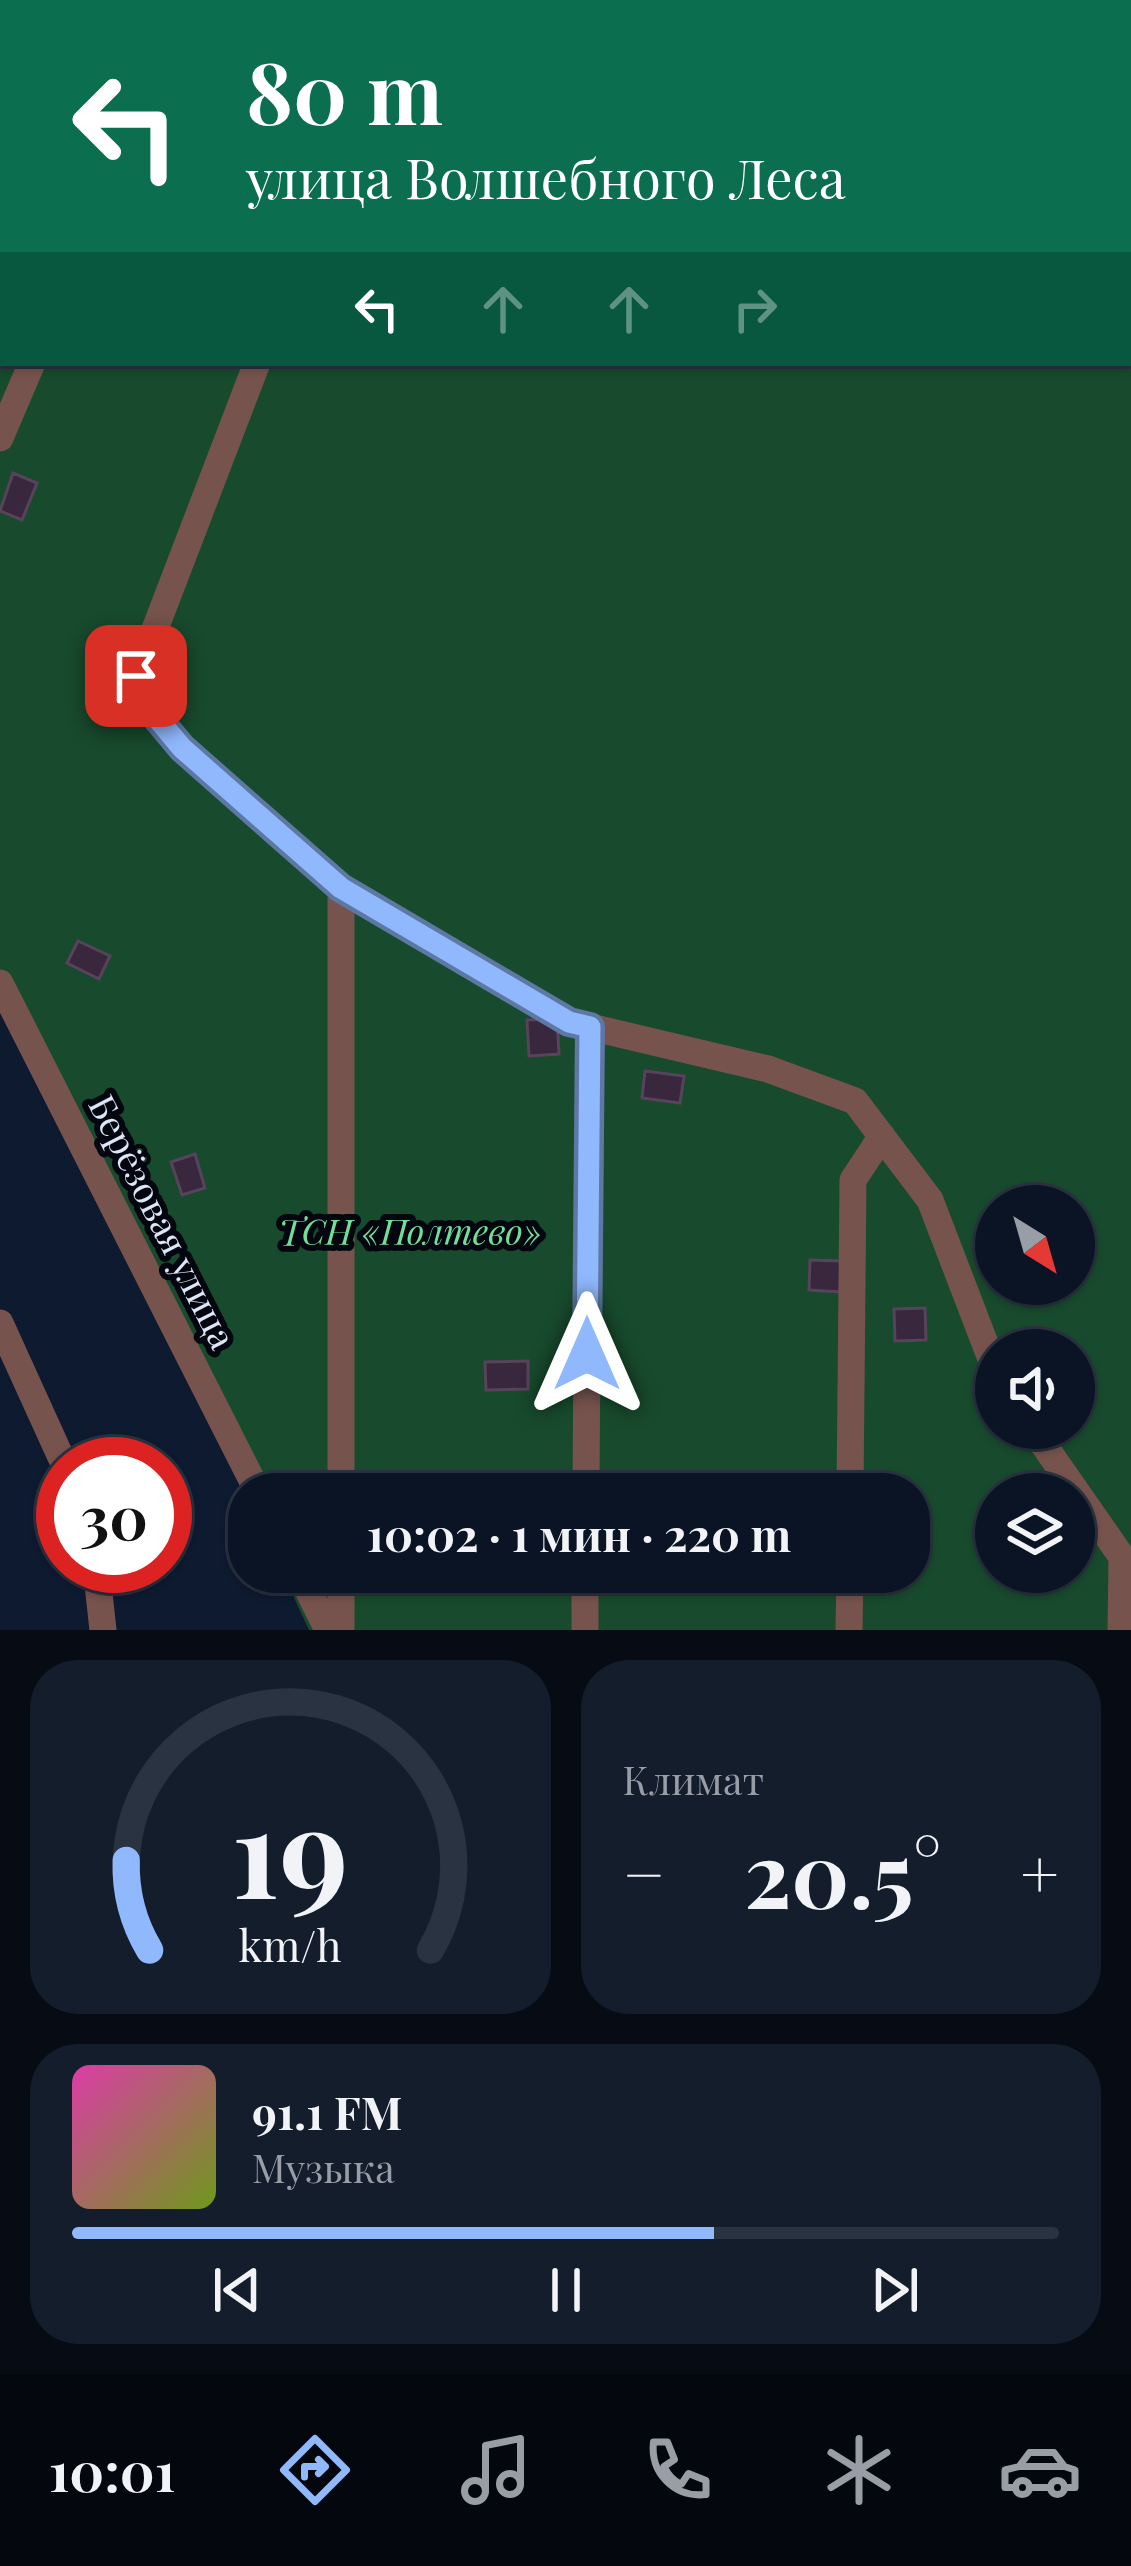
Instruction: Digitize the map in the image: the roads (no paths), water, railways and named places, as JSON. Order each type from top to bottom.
[{"type":"street","points":[[0,438],[31,366]]},
{"type":"street","points":[[256,366],[136,676],[152,712],[182,748],[341,888],[569,1022],[768,1069],[855,1101],[930,1200],[980,1329]]},
{"type":"street","points":[[341,888],[341,1473]]},
{"type":"street","name":"Берёзовая улица","points":[[0,983],[248,1473]]},
{"type":"street","points":[[586,1473],[590,1027]]},
{"type":"street","points":[[850,1473],[853,1180],[882,1136]]},
{"type":"street","points":[[0,1323],[52,1437]]},
{"type":"street","points":[[1046,1449],[1126,1565],[1121,1630]]},
{"type":"street","points":[[99,1593],[103,1630]]},
{"type":"street","points":[[310,1593],[328,1630]]},
{"type":"street","points":[[341,1593],[341,1630]]},
{"type":"street","points":[[585,1593],[585,1630]]},
{"type":"street","points":[[849,1630],[850,1593]]},
{"type":"park label","name":"ТСН «Полтево»","points":[[410,1232]]}]
